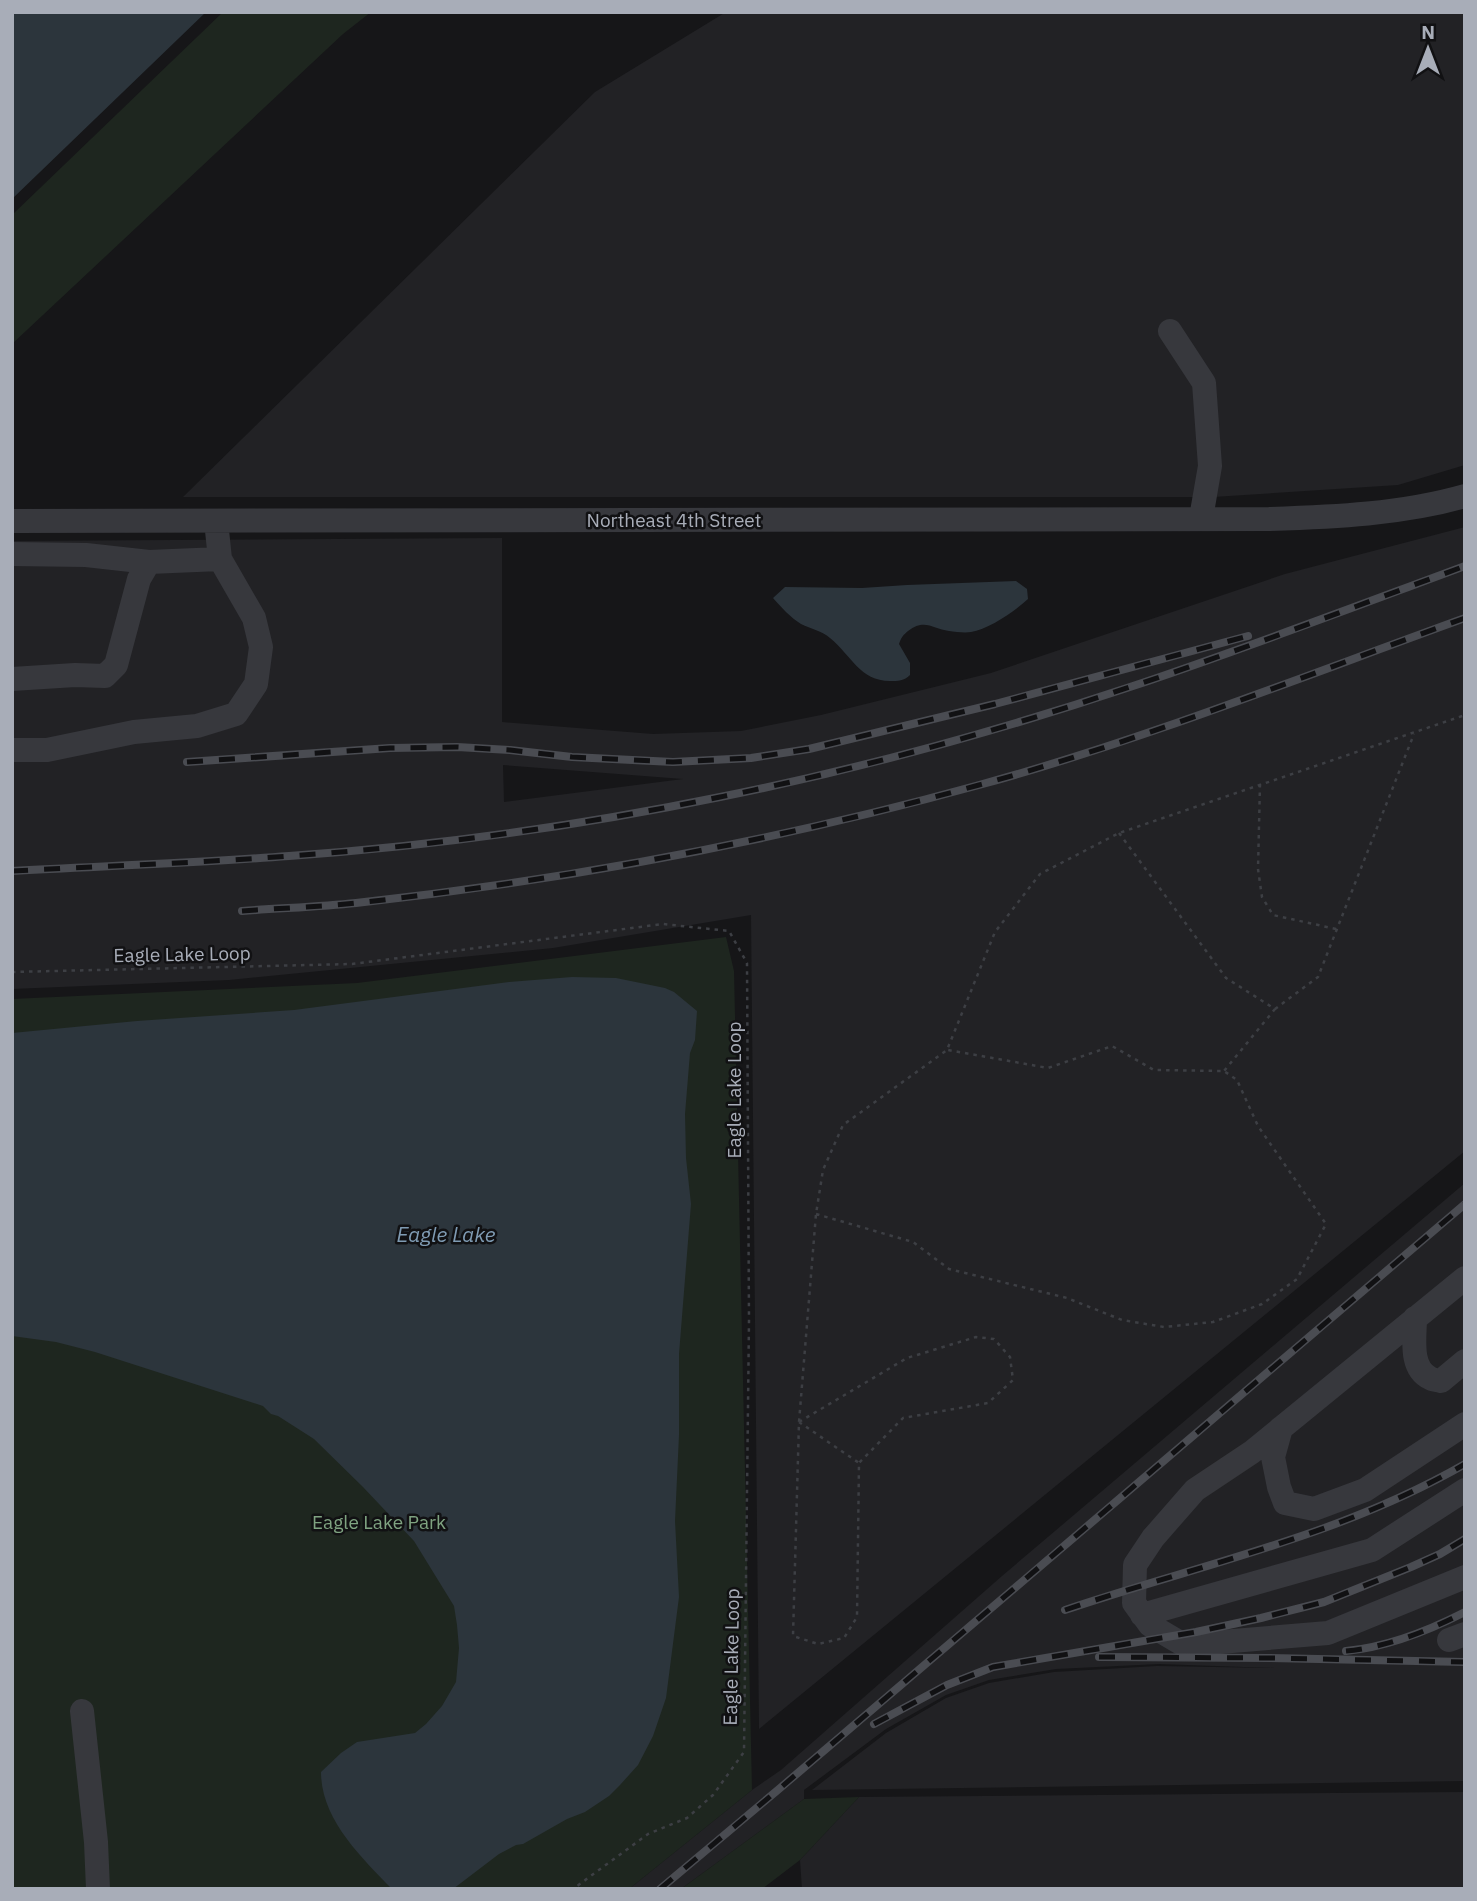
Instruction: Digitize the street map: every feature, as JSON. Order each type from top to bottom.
[{"type":"street","points":[[1170,331],[1204,383],[1210,466],[1201,519]]},
{"type":"street","name":"Northeast 4th Street","points":[[12,521],[1336,517],[1387,511],[1465,496]]},
{"type":"street","points":[[12,750],[47,750],[134,732],[197,726],[236,714],[256,684],[261,647],[254,618],[220,559],[216,521]]},
{"type":"street","points":[[12,554],[86,555],[149,562],[220,559]]},
{"type":"street","points":[[12,679],[105,676],[116,665],[139,579],[149,562]]},
{"type":"street","points":[[1465,1278],[1252,1452],[1195,1490],[1153,1538],[1135,1565],[1134,1604],[1150,1625],[1184,1645],[1328,1633],[1465,1577]]},
{"type":"street","points":[[1415,1318],[1415,1354],[1419,1368],[1429,1378],[1441,1381],[1465,1361]]},
{"type":"street","points":[[1280,1428],[1273,1457],[1282,1495],[1286,1503],[1314,1509],[1365,1490],[1465,1424]]},
{"type":"street","points":[[1142,1615],[1372,1550],[1465,1490]]},
{"type":"street","points":[[82,1711],[96,1842],[98,1889]]},
{"type":"path","points":[[799,1422],[907,1358],[976,1337],[994,1339],[1010,1357],[1013,1380],[988,1403],[903,1418],[859,1463],[857,1617],[844,1638],[818,1644],[793,1636],[799,1422],[816,1214],[823,1170],[843,1125],[947,1050],[995,932],[1040,874],[1119,833],[1465,715]]},
{"type":"path","points":[[1224,1071],[1275,1009],[1318,977],[1415,732]]},
{"type":"path","points":[[1260,784],[1258,869],[1262,897],[1273,915],[1336,929]]},
{"type":"path","points":[[1119,833],[1226,978],[1275,1009]]},
{"type":"path","name":"Eagle Lake Loop","points":[[12,972],[352,964],[663,924],[729,930],[747,963],[749,1320],[744,1752],[713,1795],[687,1818],[648,1834],[573,1889]]},
{"type":"path","points":[[816,1214],[913,1242],[949,1269],[1066,1298],[1122,1320],[1164,1327],[1213,1322],[1262,1304],[1297,1279],[1326,1224],[1258,1126],[1237,1080],[1224,1071],[1154,1070],[1112,1046],[1048,1068],[947,1050]]},
{"type":"path","points":[[799,1422],[859,1463]]},
{"type":"shaded area","points":[[726,12],[1465,12],[1465,465],[1398,485],[1213,497],[183,497],[595,92]]},
{"type":"shaded area","points":[[1465,527],[1465,1151],[759,1729],[751,915],[553,948],[229,980],[12,989],[12,541],[502,538],[502,722],[653,734],[741,731],[821,715],[991,673],[1285,574]],"holes":[[[503,765],[683,779],[504,802]]]},
{"type":"shaded area","points":[[1465,1183],[1465,1781],[812,1790],[886,1733],[946,1698],[989,1683],[1054,1672],[1157,1666],[1275,1668],[1159,1664],[1056,1669],[989,1680],[946,1695],[886,1729],[804,1790],[804,1799],[681,1889],[629,1889],[752,1790],[781,1770],[1002,1576]]},
{"type":"shaded area","points":[[1465,1792],[1465,1889],[802,1889],[800,1860],[859,1797]]},
{"type":"green space","points":[[223,12],[371,12],[343,34],[12,344],[12,215]]},
{"type":"green space","name":"Eagle Lake Park","points":[[726,937],[734,971],[752,1790],[629,1889],[12,1889],[12,999],[357,983]]},
{"type":"green space","points":[[859,1797],[800,1860],[762,1889],[681,1889],[804,1799]]},
{"type":"water","points":[[12,12],[206,12],[12,199]]},
{"type":"water","points":[[1016,581],[1027,589],[1028,599],[986,627],[963,632],[919,625],[908,631],[899,644],[910,663],[910,675],[896,681],[880,680],[863,672],[830,638],[801,624],[773,598],[785,587],[862,588]]},
{"type":"water","name":"Eagle Lake","points":[[572,977],[616,978],[665,988],[697,1011],[685,1114],[691,1204],[679,1354],[675,1521],[679,1597],[666,1698],[653,1736],[638,1765],[609,1796],[585,1812],[499,1854],[453,1889],[392,1889],[356,1850],[335,1821],[323,1789],[321,1772],[357,1742],[415,1733],[442,1706],[456,1682],[459,1648],[454,1606],[414,1541],[363,1487],[314,1439],[271,1414],[263,1406],[95,1352],[56,1342],[12,1336],[12,1033],[294,1010],[509,982]]},
{"type":"railway","points":[[12,871],[343,852],[452,841],[559,826],[772,786],[928,748],[1082,703],[1465,566]]},
{"type":"railway","points":[[242,911],[328,906],[513,883],[670,856],[826,824],[979,785],[1102,748],[1465,618]]},
{"type":"railway","points":[[187,762],[390,748],[457,747],[673,762],[751,758],[809,749],[995,704],[1248,636]]},
{"type":"railway","points":[[660,1889],[1465,1204]]},
{"type":"railway","points":[[1065,1610],[1318,1530],[1368,1511],[1465,1464]]},
{"type":"railway","points":[[874,1724],[947,1685],[993,1667],[1196,1632],[1324,1602],[1411,1567],[1465,1539]]},
{"type":"railway","points":[[1346,1651],[1407,1637],[1465,1612]]},
{"type":"railway","points":[[1099,1657],[1465,1662]]}]
